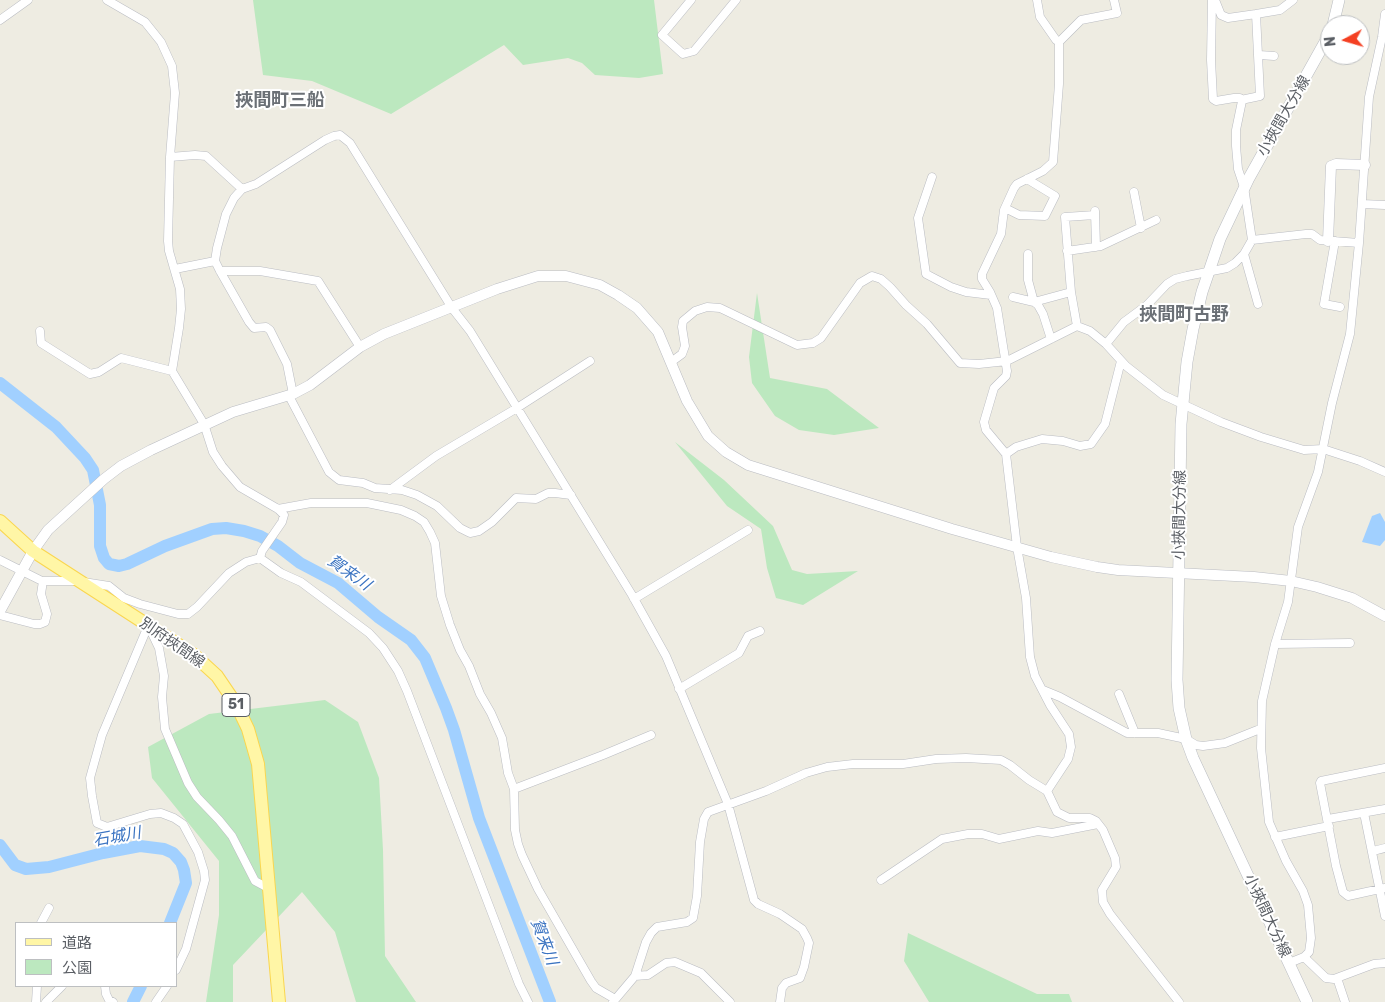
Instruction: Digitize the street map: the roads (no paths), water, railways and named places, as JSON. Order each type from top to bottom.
[{"type":"main road","points":[[1335,15],[1339,0]]},
{"type":"main road","name":"小挾間大分線","points":[[1307,1002],[1193,758],[1186,739],[1178,693],[1179,573],[1182,404],[1193,329],[1208,272],[1220,239],[1244,187],[1320,51]]},
{"type":"main road","name":"別府挾間線","points":[[0,520],[33,551],[194,655],[217,676],[236,704],[248,729],[258,764],[279,1002]]},
{"type":"street","points":[[0,20],[28,0]]},
{"type":"street","points":[[0,560],[43,581],[77,581],[109,586],[124,598],[140,604],[178,614],[188,614],[205,600],[229,572],[261,554],[282,522],[284,515],[278,509],[240,488],[222,466],[213,452],[204,424],[172,370],[181,309],[180,289],[168,241],[170,157],[175,93],[172,66],[161,42],[145,22],[107,0]]},
{"type":"street","points":[[691,0],[662,35],[683,54],[694,51],[736,0]]},
{"type":"street","points":[[1037,0],[1040,17],[1059,42]]},
{"type":"street","points":[[1047,791],[1068,758],[1071,747],[1068,734],[1050,706],[1044,690],[1035,676],[1030,656],[1026,598],[1017,547],[1006,454],[986,430],[984,422],[994,388],[1006,376],[1007,361],[997,308],[982,279],[982,274],[1001,234],[1005,208],[1014,188],[1026,179],[1043,171],[1053,162],[1060,84],[1059,42],[1080,20],[1117,13],[1114,0]]},
{"type":"street","points":[[1214,0],[1211,60],[1213,99],[1216,101],[1234,98],[1241,100],[1260,96],[1256,14]]},
{"type":"street","points":[[1214,0],[1221,15],[1228,18],[1280,10],[1293,0]]},
{"type":"street","points":[[1289,963],[1304,956],[1309,952],[1311,946],[1308,905],[1303,891],[1286,861],[1268,822],[1260,729],[1262,701],[1275,644],[1288,602],[1298,527],[1311,493],[1323,449],[1332,403],[1350,334],[1365,165],[1368,97],[1382,37],[1385,14]]},
{"type":"street","points":[[1259,56],[1274,56]]},
{"type":"street","points":[[1106,344],[1124,322],[1147,305],[1167,284],[1175,279],[1227,268],[1244,254],[1252,240],[1244,187],[1238,169],[1236,146],[1236,130],[1241,100]]},
{"type":"street","points":[[571,495],[548,493],[536,499],[516,498],[492,522],[479,531],[470,533],[460,528],[437,506],[410,493],[402,490],[376,488],[363,482],[339,480],[329,472],[291,395],[287,364],[270,330],[266,327],[254,328],[215,261],[226,214],[234,198],[242,189],[256,184],[334,136],[340,135],[350,143],[452,308],[470,331],[518,408],[571,495],[634,599],[666,656],[728,804],[754,900],[802,929],[809,943],[808,957],[800,978],[786,983],[782,988],[780,1002]]},
{"type":"street","points":[[170,157],[195,154],[206,156],[242,189]]},
{"type":"street","points":[[1340,307],[1324,304],[1331,241],[1331,166],[1336,164],[1365,165]]},
{"type":"street","points":[[932,177],[918,218],[926,274],[950,287],[966,292],[991,295]]},
{"type":"street","points":[[1005,208],[1019,215],[1045,216],[1055,196],[1026,179]]},
{"type":"street","points":[[1134,192],[1141,228]]},
{"type":"street","points":[[1362,204],[1385,205]]},
{"type":"street","points":[[1077,326],[1071,292],[1066,217],[1095,213],[1096,247]]},
{"type":"street","points":[[1067,251],[1096,247],[1156,220]]},
{"type":"street","points":[[1252,240],[1312,234],[1320,240],[1359,243]]},
{"type":"street","points":[[1028,254],[1028,280],[1034,302]]},
{"type":"street","points":[[1244,254],[1258,304]]},
{"type":"street","points":[[175,269],[215,261]]},
{"type":"street","points":[[220,271],[260,271],[318,281],[360,347]]},
{"type":"street","points":[[0,611],[33,551],[55,522],[121,466],[204,424],[234,412],[291,395],[310,385],[360,347],[384,334],[496,289],[538,276],[566,276],[600,285],[637,308],[658,332],[687,401],[708,436],[726,452],[748,465],[1017,547],[1097,567],[1291,581],[1352,598],[1385,616]]},
{"type":"street","points":[[671,362],[682,354],[685,346],[683,321],[695,311],[707,307],[720,308],[796,345],[813,343],[821,338],[860,283],[865,278],[872,276],[881,278],[890,286],[944,343],[960,363],[979,364],[1007,361],[1077,326],[1090,331],[1106,344],[1121,361],[1156,390],[1182,404],[1221,422],[1261,437],[1304,450],[1323,449],[1360,461],[1385,472]]},
{"type":"street","points":[[1034,302],[1071,292]]},
{"type":"street","points":[[1013,297],[1034,302],[1038,305],[1051,339]]},
{"type":"street","points":[[40,331],[42,343],[90,374],[100,372],[121,358],[172,370]]},
{"type":"street","points":[[390,490],[436,456],[518,408],[590,361]]},
{"type":"street","points":[[1006,454],[1016,447],[1042,439],[1064,441],[1080,446],[1090,444],[1105,424],[1121,361]]},
{"type":"street","points":[[278,509],[310,503],[367,502],[402,510],[424,522],[434,543],[441,596],[450,625],[480,694],[497,724],[502,738],[508,773],[514,789],[515,830],[518,844],[538,889],[591,981],[596,988],[614,1001],[635,976],[646,942],[651,933],[657,927],[687,922],[693,918],[697,896],[700,842],[704,820],[708,812],[766,792],[806,773],[827,767],[853,764],[902,764],[936,759],[966,758],[1001,760],[1047,791],[1057,812],[1069,818],[1090,818],[1096,821],[1115,858],[1116,867],[1102,890],[1103,902],[1110,914],[1178,1002]]},
{"type":"street","points":[[634,599],[748,530]]},
{"type":"street","points":[[261,554],[281,573],[301,582],[369,633],[384,648],[398,671],[519,984],[528,1002]]},
{"type":"street","points":[[0,615],[34,624],[46,622],[47,614],[42,594],[43,581]]},
{"type":"street","points":[[148,626],[159,648],[164,676],[162,697],[165,729],[188,783],[197,797],[220,820],[232,836],[255,881],[270,889]]},
{"type":"street","points":[[148,626],[102,734],[90,778],[97,823],[107,827],[150,814],[161,813],[183,824],[198,852],[205,880],[186,948],[178,966]]},
{"type":"street","points":[[679,689],[729,660],[739,652],[748,636],[760,631]]},
{"type":"street","points":[[1275,644],[1350,643]]},
{"type":"street","points":[[1044,690],[1127,733],[1158,733],[1186,739],[1196,745],[1203,746],[1225,743],[1260,729]]},
{"type":"street","points":[[1119,694],[1135,733]]},
{"type":"street","points":[[514,789],[651,735]]},
{"type":"street","points":[[1383,889],[1348,896],[1343,892],[1336,866],[1321,781],[1385,768]]},
{"type":"street","points":[[1275,837],[1385,809]]},
{"type":"street","points":[[1364,814],[1383,889],[1385,916]]},
{"type":"street","points":[[881,880],[942,840],[968,834],[982,834],[999,839],[1038,831],[1052,833],[1098,824]]},
{"type":"street","points":[[1373,851],[1385,848]]},
{"type":"street","points":[[42,922],[49,908]]},
{"type":"street","points":[[1304,956],[1326,978],[1337,978],[1374,964],[1385,962]]},
{"type":"street","points":[[635,976],[648,975],[666,963],[675,962],[701,973],[730,1002]]},
{"type":"street","points":[[1337,978],[1345,1002]]},
{"type":"street","points":[[36,1002],[38,987]]},
{"type":"street","points":[[46,1002],[61,987]]},
{"type":"street","points":[[105,987],[106,994],[111,1001]]},
{"type":"street","points":[[156,1002],[166,987]]},
{"type":"water","points":[[1380,513],[1385,522],[1385,540],[1380,546],[1362,542],[1372,516]]},
{"type":"waterway","name":"賀来川","points":[[0,383],[56,427],[85,458],[93,470],[100,505],[100,546],[104,558],[109,564],[119,566],[127,564],[165,546],[212,529],[226,528],[244,531],[260,536],[278,546],[300,563],[338,583],[378,617],[411,640],[425,658],[446,708],[479,818],[550,1002]]},
{"type":"waterway","name":"石城川","points":[[0,845],[15,865],[26,869],[49,867],[140,846],[164,849],[173,853],[181,862],[186,883],[170,922]]},
{"type":"waterway","name":"石城川","points":[[133,1002],[140,987]]},
{"type":"district","name":"挾間町三船","points":[[280,101]]},
{"type":"district","name":"挾間町古野","points":[[1184,315]]}]
